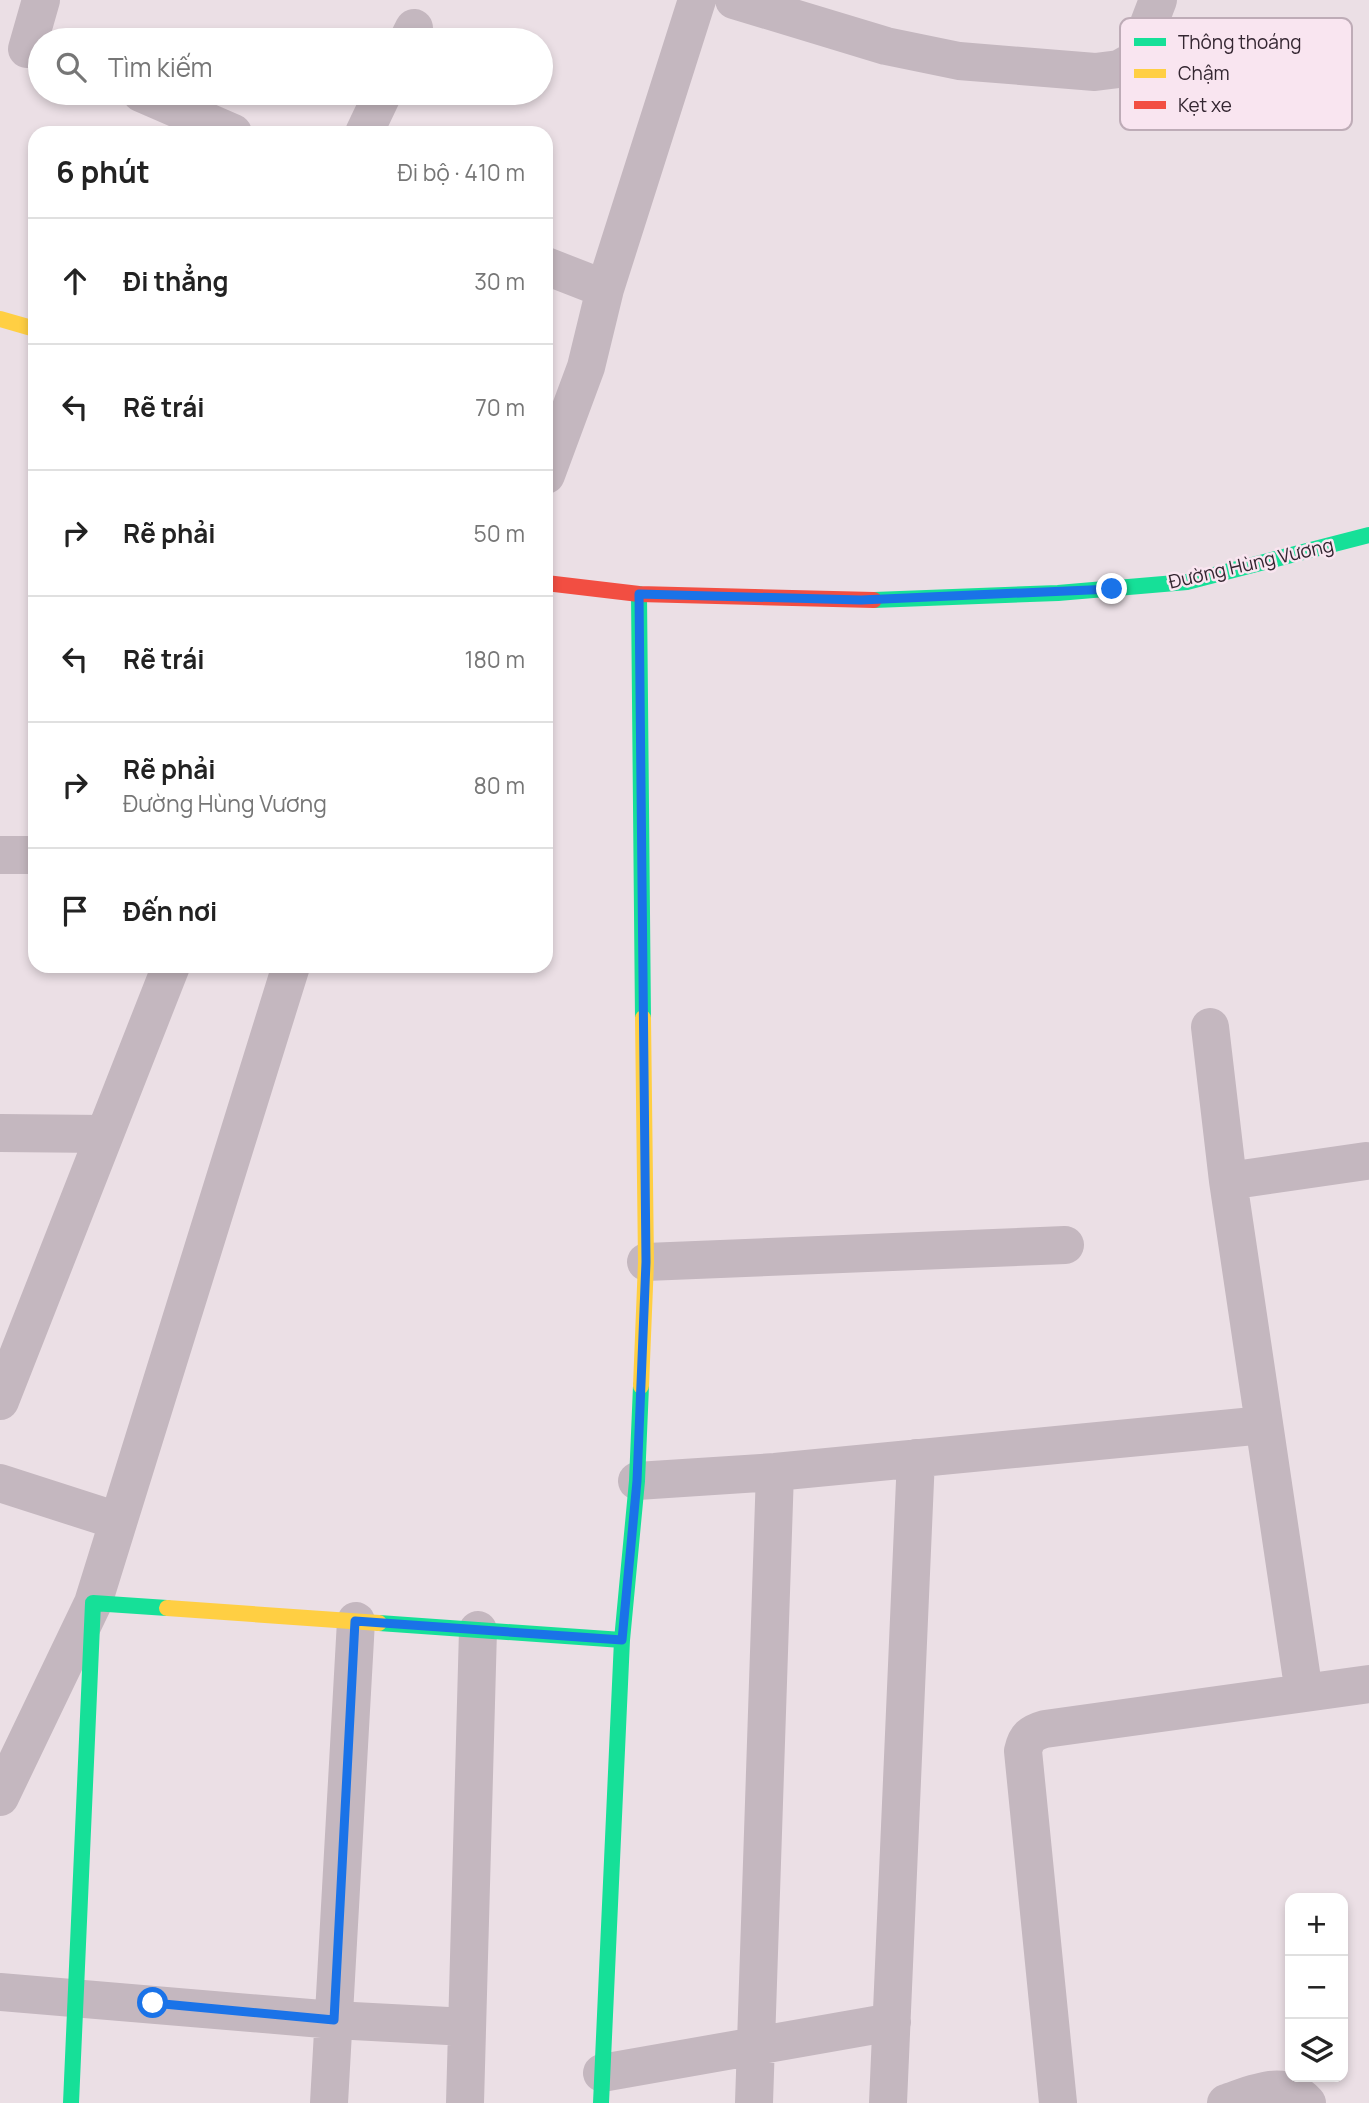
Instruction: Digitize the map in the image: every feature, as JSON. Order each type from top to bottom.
[{"type":"street","points":[[30,28],[41,0]]},
{"type":"street","points":[[553,456],[586,367],[605,289],[697,0]]},
{"type":"street","points":[[734,0],[886,46],[922,53],[1004,66],[1095,72],[1120,68]]},
{"type":"street","points":[[1151,18],[1158,0]]},
{"type":"street","points":[[169,105],[217,126]]},
{"type":"street","points":[[367,126],[377,105]]},
{"type":"street","points":[[553,269],[605,289]]},
{"type":"street","points":[[0,319],[28,327]]},
{"type":"street","name":"Đường Hùng Vương","points":[[553,584],[639,594],[861,600],[1098,590],[1187,582],[1369,535]]},
{"type":"street","points":[[639,594],[646,1262],[637,1481],[622,1640],[601,2088],[757,2046],[892,2022]]},
{"type":"street","points":[[0,855],[28,855]]},
{"type":"street","points":[[0,1401],[168,973]]},
{"type":"street","points":[[0,1797],[93,1603],[289,973]]},
{"type":"street","points":[[1210,1027],[1228,1181],[1304,1693]]},
{"type":"street","points":[[0,1133],[105,1134]]},
{"type":"street","points":[[1228,1181],[1366,1161]]},
{"type":"street","points":[[646,1262],[1065,1245]]},
{"type":"street","points":[[637,1481],[775,1472],[1264,1425]]},
{"type":"street","points":[[888,2103],[916,1458]]},
{"type":"street","points":[[754,2103],[775,1472]]},
{"type":"street","points":[[0,1483],[118,1521]]},
{"type":"street","points":[[93,1603],[622,1640]]},
{"type":"street","points":[[71,2103],[93,1603]]},
{"type":"street","points":[[329,2103],[355,1621]]},
{"type":"street","points":[[465,2103],[478,1630]]},
{"type":"street","points":[[1058,2103],[1025,1765],[1025,1741],[1033,1732],[1045,1729],[1369,1684]]},
{"type":"street","points":[[0,1992],[75,1996],[334,2020],[467,2027]]},
{"type":"street","points":[[1226,2103],[1281,2088],[1299,2094],[1307,2103]]},
{"type":"traffic: fast","points":[[874,600],[1058,593],[1187,582],[1369,535]]},
{"type":"traffic: fast","points":[[639,594],[643,1018]]},
{"type":"traffic: fast","points":[[601,2103],[622,1640],[637,1481],[641,1386]]},
{"type":"traffic: fast","points":[[71,2103],[93,1603],[167,1608]]},
{"type":"traffic: fast","points":[[379,1623],[622,1640]]},
{"type":"traffic: slow","points":[[0,319],[28,327]]},
{"type":"traffic: slow","points":[[641,1386],[646,1262],[643,1018]]},
{"type":"traffic: slow","points":[[167,1608],[379,1623]]},
{"type":"traffic: jam","points":[[553,584],[639,594],[874,600]]},
{"type":"route","points":[[153,2003],[334,2020],[355,1621],[622,1640],[637,1481],[646,1262],[639,594],[861,600],[1112,589]]}]
